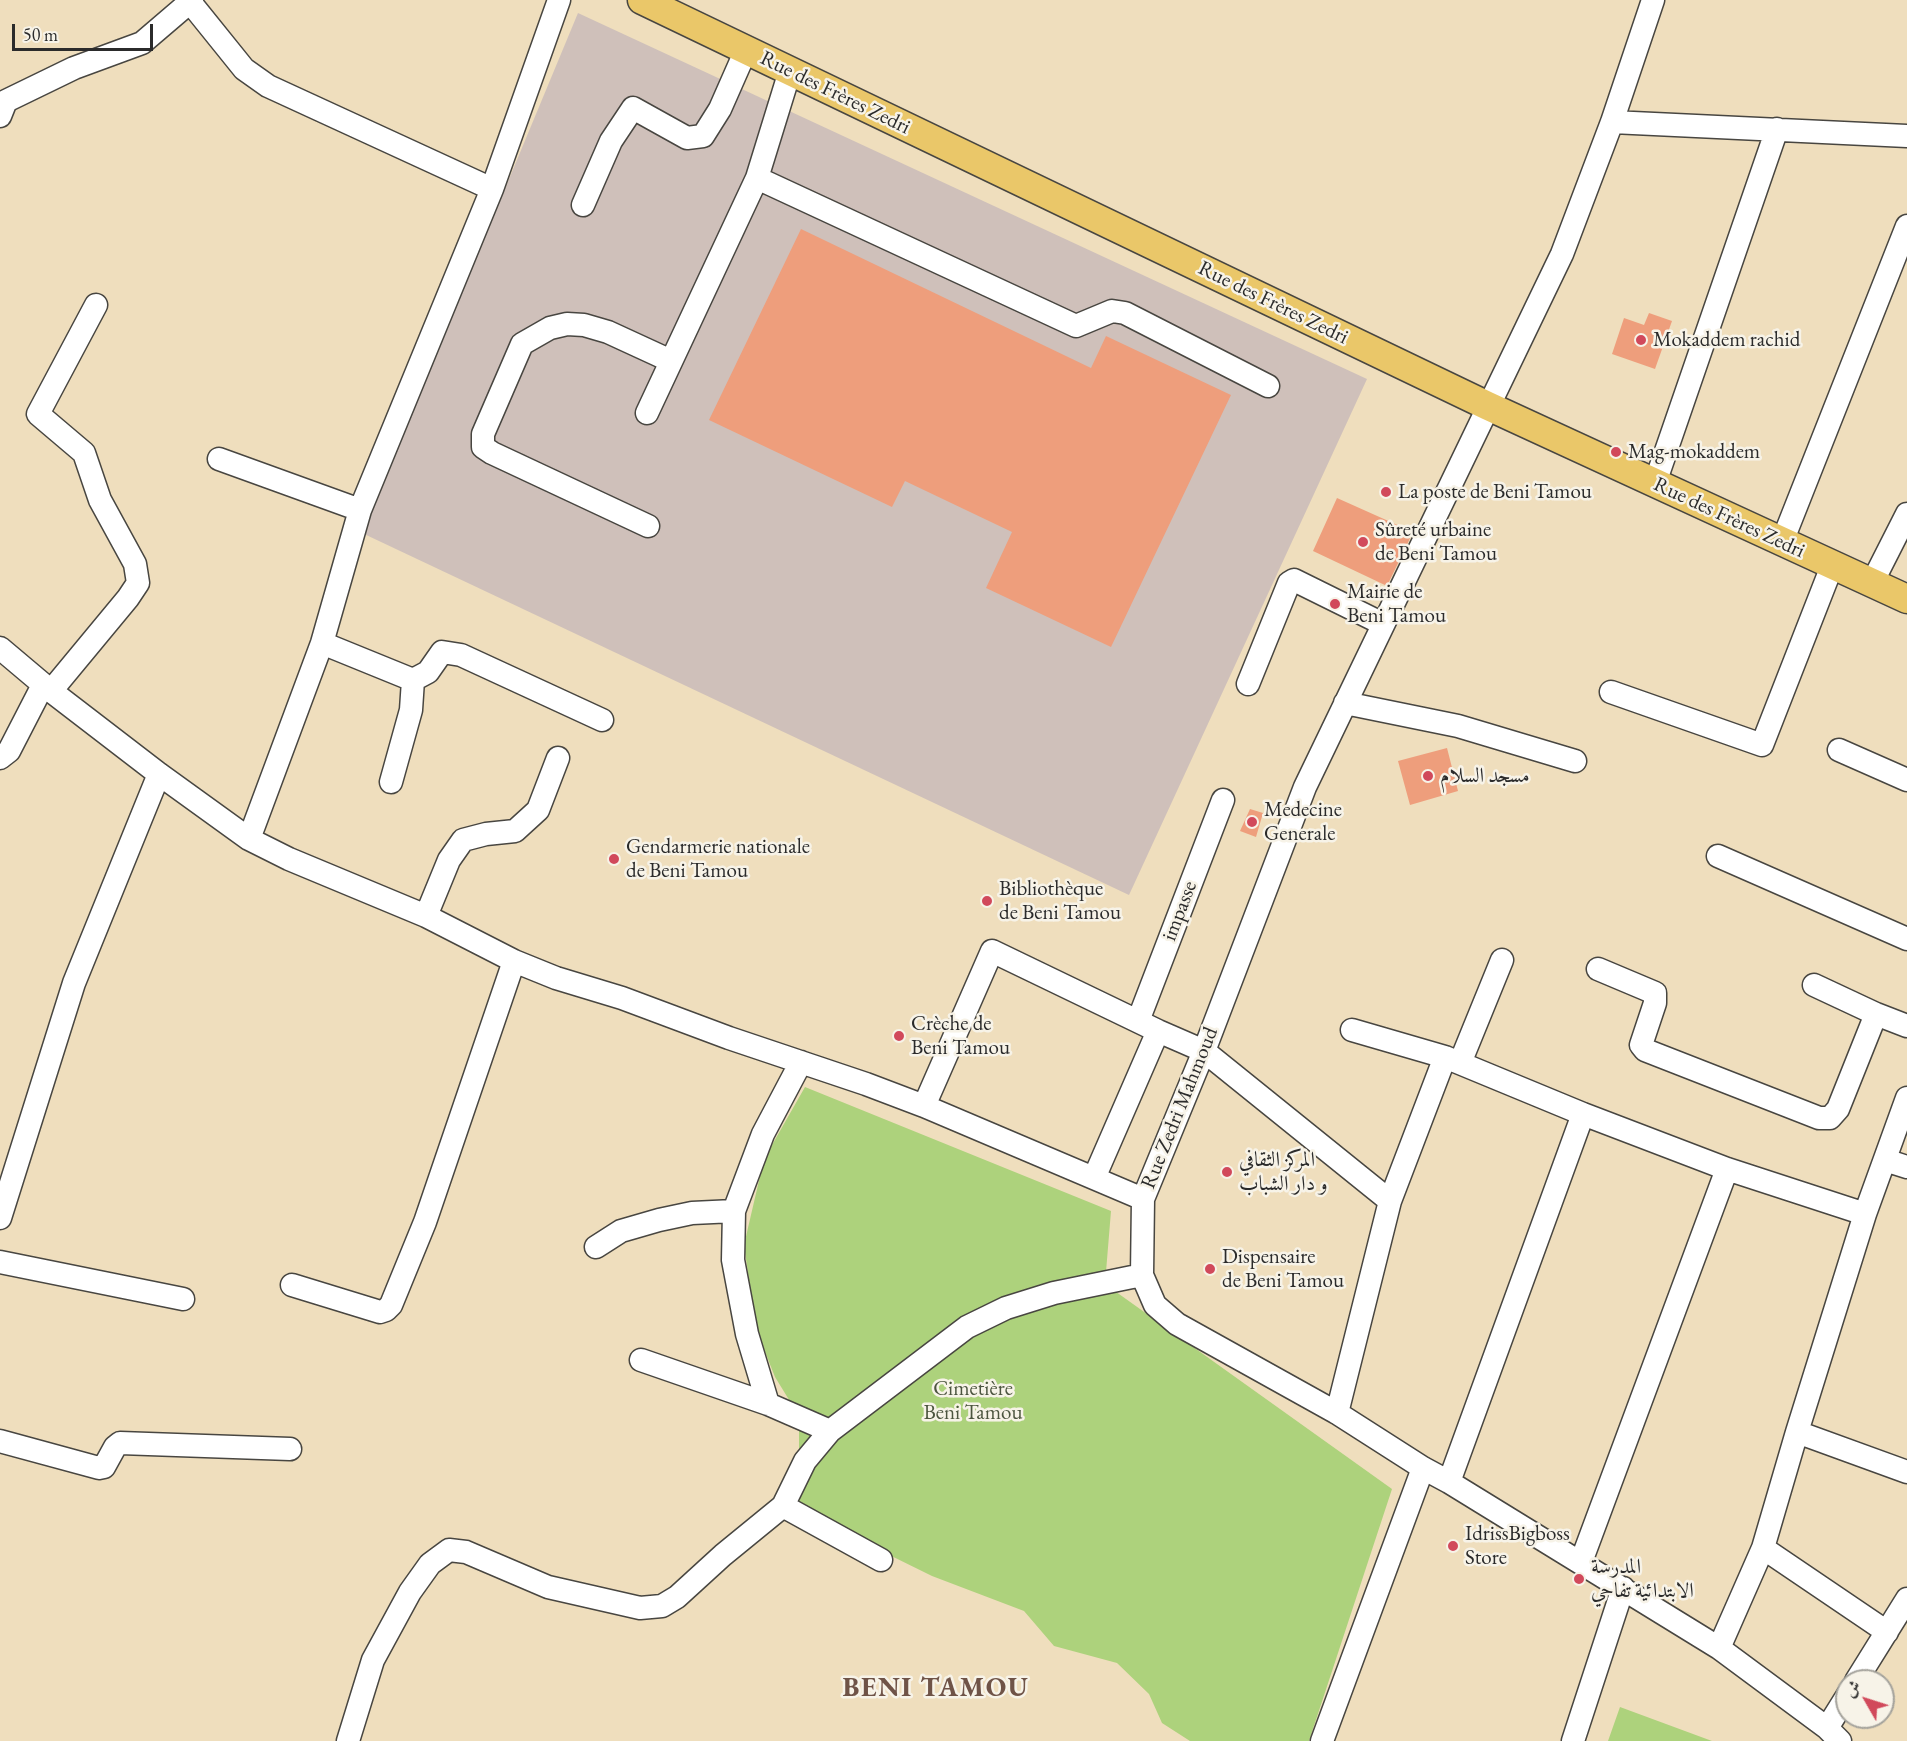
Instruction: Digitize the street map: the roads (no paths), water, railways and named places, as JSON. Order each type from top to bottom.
[{"type":"main road","name":"Rue des Frères Zedri","points":[[642,0],[1488,405],[1907,600]]},
{"type":"street","points":[[249,839],[322,643],[360,510],[492,189],[560,0]]},
{"type":"street","name":"Rue Zedri Mahmoud","points":[[1653,0],[1612,122],[1562,254],[1305,787],[1204,1051],[1143,1200],[1142,1275],[1155,1305],[1177,1324],[1337,1413],[1719,1648],[1833,1735]]},
{"type":"street","points":[[0,116],[6,101],[74,68],[142,43],[191,1],[244,69],[268,86],[492,189]]},
{"type":"street","points":[[583,205],[611,141],[633,108],[687,138],[703,136],[720,109],[746,50]]},
{"type":"street","points":[[646,413],[757,178],[790,71]]},
{"type":"street","points":[[1612,122],[1907,136]]},
{"type":"street","points":[[1655,483],[1777,129]]},
{"type":"street","points":[[757,178],[1076,326],[1112,310],[1125,313],[1268,386]]},
{"type":"street","points":[[1782,542],[1907,226]]},
{"type":"street","points":[[0,758],[9,751],[47,688],[138,584],[135,564],[100,500],[84,453],[38,414],[96,305]]},
{"type":"street","points":[[648,526],[492,453],[483,447],[483,434],[522,344],[550,328],[567,324],[584,325],[608,332],[671,362]]},
{"type":"street","points":[[219,459],[360,510]]},
{"type":"street","points":[[1872,583],[1907,514]]},
{"type":"street","points":[[1611,692],[1762,745],[1832,566]]},
{"type":"street","points":[[1248,684],[1289,583],[1294,580],[1383,624]]},
{"type":"street","points":[[322,643],[413,680]]},
{"type":"street","points":[[0,648],[47,688],[159,774],[249,839],[289,859],[426,916],[514,961],[556,978],[622,999],[924,1106],[1143,1200]]},
{"type":"street","points":[[413,680],[428,672],[442,652],[461,655],[602,720]]},
{"type":"street","points":[[391,782],[411,710],[413,680]]},
{"type":"street","points":[[1345,703],[1458,726],[1575,761]]},
{"type":"street","points":[[1839,750],[1907,780]]},
{"type":"street","points":[[426,916],[449,860],[463,840],[486,834],[515,831],[538,810],[558,758]]},
{"type":"street","points":[[0,1218],[74,983],[159,774]]},
{"type":"street","name":"impasse","points":[[1138,1021],[1223,800]]},
{"type":"street","points":[[1718,856],[1907,939]]},
{"type":"street","points":[[924,1106],[993,951],[1204,1051],[1390,1201]]},
{"type":"street","points":[[1337,1413],[1390,1201],[1452,1060],[1502,960]]},
{"type":"street","points":[[292,1285],[380,1312],[391,1305],[425,1222],[514,961]]},
{"type":"street","points":[[1598,969],[1655,993],[1655,1003],[1641,1045],[1645,1050],[1819,1118],[1830,1119],[1838,1109],[1876,1014]]},
{"type":"street","points":[[1815,985],[1907,1026]]},
{"type":"street","points":[[1352,1030],[1452,1060],[1726,1169],[1865,1214]]},
{"type":"street","points":[[1094,1178],[1158,1031]]},
{"type":"street","points":[[768,1404],[747,1334],[733,1260],[734,1211],[763,1134],[801,1062]]},
{"type":"street","points":[[1719,1648],[1763,1548],[1865,1214],[1907,1098]]},
{"type":"street","points":[[1449,1482],[1583,1114]]},
{"type":"street","points":[[1885,1160],[1907,1167]]},
{"type":"street","points":[[1581,1562],[1726,1169]]},
{"type":"street","points":[[596,1247],[621,1231],[659,1220],[692,1213],[734,1211]]},
{"type":"street","points":[[0,1262],[183,1299]]},
{"type":"street","points":[[348,1741],[373,1660],[410,1592],[430,1564],[449,1550],[466,1552],[548,1587],[640,1608],[662,1606],[676,1597],[783,1506],[805,1461],[830,1431],[967,1327],[1006,1308],[1054,1293],[1142,1275]]},
{"type":"street","points":[[641,1360],[768,1404],[830,1431]]},
{"type":"street","points":[[1797,1432],[1907,1472]]},
{"type":"street","points":[[0,1441],[99,1468],[104,1467],[115,1447],[120,1443],[290,1449]]},
{"type":"street","points":[[1322,1741],[1424,1468]]},
{"type":"street","points":[[783,1506],[881,1560]]},
{"type":"street","points":[[1763,1548],[1887,1632]]},
{"type":"street","points":[[1573,1741],[1623,1588]]},
{"type":"street","points":[[1864,1669],[1907,1599]]},
{"type":"place","name":"Mokaddem rachid","points":[[1641,340]]},
{"type":"place","name":"Mag-mokaddem","points":[[1616,452]]},
{"type":"place","name":"La poste de Beni Tamou","points":[[1386,492]]},
{"type":"place","name":"Sûreté urbaine de Beni Tamou","points":[[1363,542]]},
{"type":"place","name":"Mairie de Beni Tamou","points":[[1335,604]]},
{"type":"place","name":"مسجد السلام","points":[[1428,776]]},
{"type":"place","name":"Medecine Generale","points":[[1252,822]]},
{"type":"place","name":"Gendarmerie nationale de Beni Tamou","points":[[614,859]]},
{"type":"place","name":"Bibliothèque de Beni Tamou","points":[[987,901]]},
{"type":"place","name":"Crèche de Beni Tamou","points":[[899,1036]]},
{"type":"place","name":"المركز الثقافي و دار الشباب","points":[[1227,1172]]},
{"type":"place","name":"Dispensaire de Beni Tamou","points":[[1210,1269]]},
{"type":"place","name":"IdrissBigboss Store","points":[[1453,1546]]},
{"type":"place","name":"المدرسة الابتدائية تفاحي","points":[[1579,1579]]},
{"type":"district","name":"BENI TAMOU","points":[[936,1689]]},
{"type":"park label","name":"Cimetière Beni Tamou","points":[[973,1401]]}]
